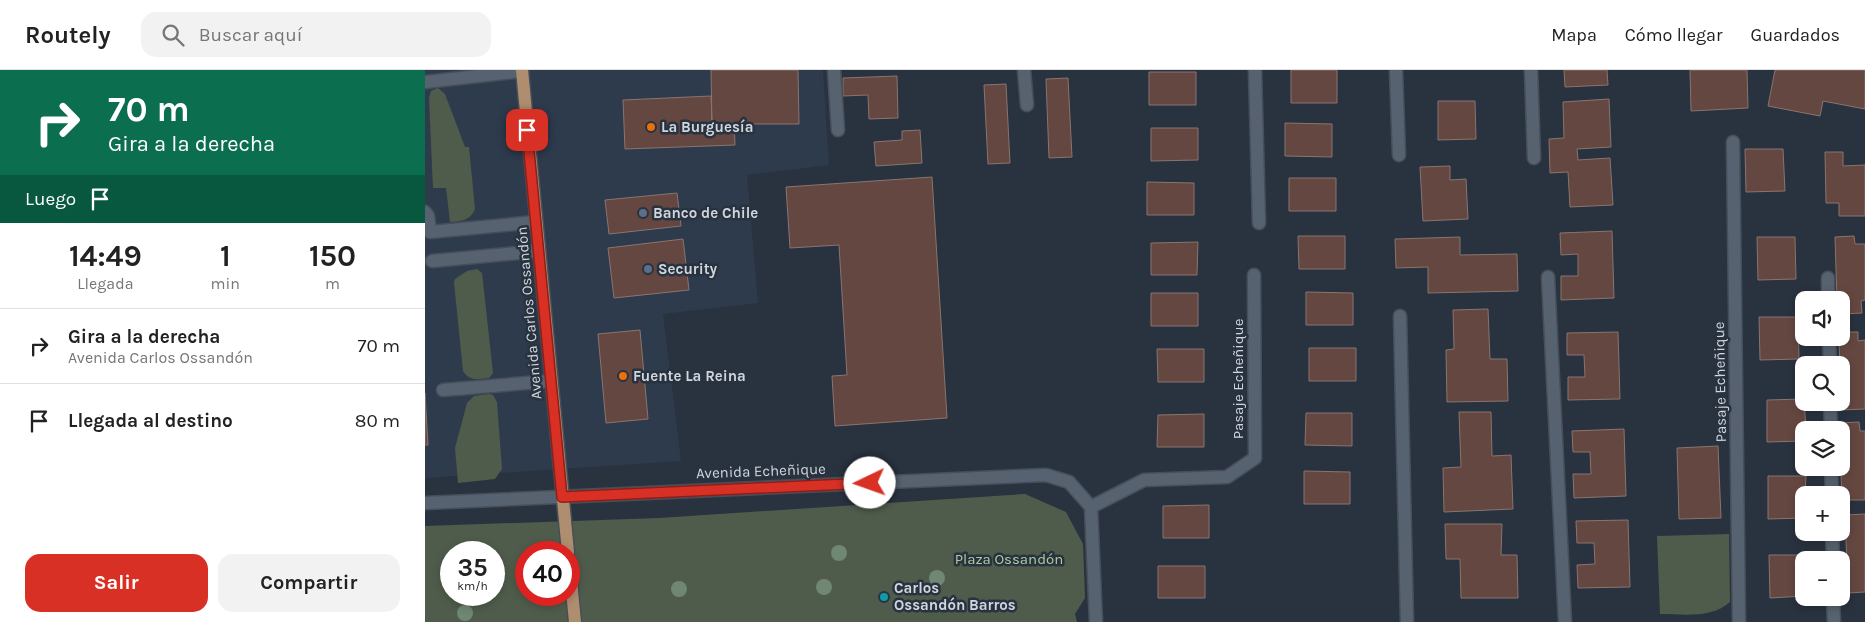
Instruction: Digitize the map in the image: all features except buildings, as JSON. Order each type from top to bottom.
[{"type":"main road","name":"Avenida Carlos Ossandón","points":[[522,71],[567,541]]},
{"type":"main road","points":[[573,606],[575,622]]},
{"type":"street","points":[[835,70],[838,130]]},
{"type":"street","points":[[1024,70],[1027,105]]},
{"type":"street","points":[[1255,70],[1259,223]]},
{"type":"street","points":[[1396,70],[1399,155]]},
{"type":"street","points":[[1531,70],[1534,158]]},
{"type":"street","points":[[425,82],[522,71]]},
{"type":"street","name":"Pasaje Echeñique","points":[[1733,142],[1739,622]]},
{"type":"street","points":[[425,212],[428,216],[430,232],[536,222]]},
{"type":"street","points":[[432,261],[539,251]]},
{"type":"street","name":"Pasaje Echeñique","points":[[1091,506],[1144,480],[1227,477],[1255,458],[1254,276]]},
{"type":"street","points":[[1549,277],[1565,622]]},
{"type":"street","points":[[1828,278],[1829,291]]},
{"type":"street","points":[[1400,316],[1407,622]]},
{"type":"street","points":[[443,390],[551,380]]},
{"type":"street","name":"Avenida Echeñique","points":[[425,503],[1046,475],[1069,482],[1091,506]]},
{"type":"street","points":[[1091,506],[1096,622]]},
{"type":"street","points":[[1833,606],[1834,622]]},
{"type":"shaded area","points":[[425,70],[823,70],[829,165],[747,175],[758,303],[663,314],[681,461],[425,478]]},
{"type":"green space","points":[[438,88],[445,94],[465,147],[469,147],[475,209],[471,216],[465,220],[450,222],[446,188],[433,188],[429,98],[431,91]]},
{"type":"green space","points":[[477,269],[482,273],[493,373],[489,378],[478,379],[468,377],[463,371],[454,282],[455,279],[467,271]]},
{"type":"green space","points":[[493,395],[497,402],[502,469],[495,479],[458,483],[455,448],[467,403],[474,396]]},
{"type":"green space","name":"Plaza Ossandón","points":[[1025,494],[1066,512],[1083,544],[1085,598],[1075,614],[1077,622],[425,622],[425,526],[659,518]]},
{"type":"green space","points":[[1729,534],[1730,602],[1723,607],[1706,613],[1688,615],[1660,614],[1657,536]]},
{"type":"place","name":"La Burguesía","points":[[651,127]]},
{"type":"place","name":"Banco de Chile","points":[[643,213]]},
{"type":"place","name":"Security","points":[[648,269]]},
{"type":"place","name":"Fuente La Reina","points":[[623,376]]},
{"type":"place","name":"Carlos Ossandón Barros","points":[[884,597]]},
{"type":"route","points":[[527,130],[562,497],[870,483]]}]
